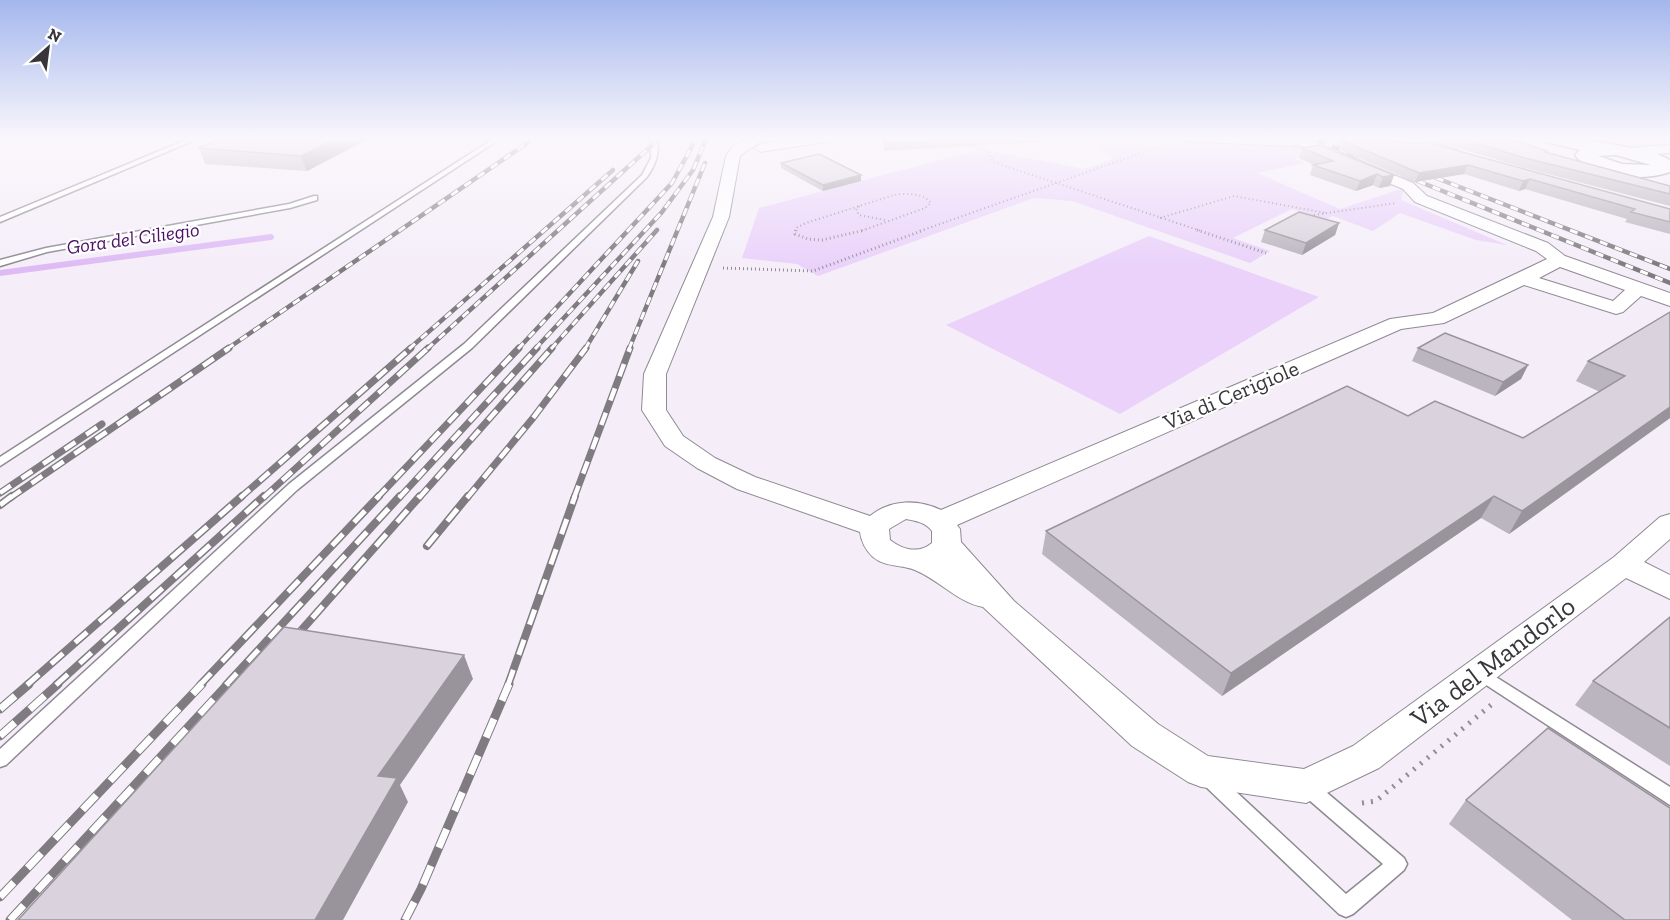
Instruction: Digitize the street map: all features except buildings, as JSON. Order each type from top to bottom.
[{"type":"street","points":[[728,180],[721,218],[655,374],[654,410],[674,441],[706,463],[746,483],[875,527]]},
{"type":"street","points":[[1393,180],[1408,186],[1421,199],[1542,247],[1559,260],[1670,300]]},
{"type":"street","name":"Via di Cerigiole","points":[[944,533],[1396,323],[1437,318],[1559,260]]},
{"type":"street","points":[[1523,279],[1616,308],[1639,288]]},
{"type":"street","points":[[944,533],[933,556],[920,560],[911,560],[888,553],[879,546],[874,535],[875,527],[888,514],[917,510],[932,515],[1003,609],[1145,735],[1201,771],[1306,786]]},
{"type":"street","name":"Via del Mandorlo","points":[[1306,786],[1366,757],[1624,564],[1670,523]]},
{"type":"street","points":[[920,560],[1003,609]]},
{"type":"street","points":[[1624,564],[1670,588]]},
{"type":"lane","points":[[2,219],[96,180]]},
{"type":"lane","points":[[0,462],[434,180]]},
{"type":"lane","points":[[0,760],[293,487],[468,346],[641,180]]},
{"type":"lane","points":[[0,263],[58,248],[290,206],[314,198]]},
{"type":"lane","points":[[1479,672],[1670,797]]},
{"type":"lane","points":[[1201,771],[1346,907],[1397,864],[1306,786]]},
{"type":"path","points":[[1043,180],[1266,253]]},
{"type":"path","points":[[714,268],[813,271],[1061,180]]},
{"type":"path","points":[[906,193],[928,199],[931,203],[890,220],[821,241],[805,239],[795,234],[796,228],[806,223],[859,206],[906,193]]},
{"type":"path","points":[[1159,218],[1234,196],[1326,213]]},
{"type":"path","points":[[1314,215],[1421,199]]},
{"type":"path","points":[[859,206],[856,210],[866,218],[890,220]]},
{"type":"path","points":[[1333,809],[1376,801],[1508,691]]},
{"type":"shaded area","points":[[865,180],[1273,180],[1340,209],[1404,188],[1401,200],[1507,245],[1476,240],[1400,213],[1373,231],[1333,216],[1325,220],[1292,209],[1233,238],[1270,251],[1250,263],[1072,201],[1034,198],[818,276],[797,264],[742,258],[759,208]]},
{"type":"shaded area","points":[[1149,236],[1319,297],[1120,414],[946,325]]},
{"type":"waterway","name":"Gora del Ciliegio","points":[[0,273],[271,237]]},
{"type":"railway","points":[[227,349],[473,180]]},
{"type":"railway","points":[[409,349],[602,180]]},
{"type":"railway","points":[[427,349],[614,180]]},
{"type":"railway","points":[[518,349],[674,180]]},
{"type":"railway","points":[[535,349],[662,212],[686,180]]},
{"type":"railway","points":[[629,349],[698,180]]},
{"type":"railway","points":[[1415,180],[1670,283]]},
{"type":"railway","points":[[1441,180],[1670,269]]},
{"type":"railway","points":[[551,349],[657,230]]},
{"type":"railway","points":[[585,349],[638,261]]},
{"type":"railway","points":[[10,498],[229,348]]},
{"type":"railway","points":[[240,498],[411,348]]},
{"type":"railway","points":[[263,498],[428,348]]},
{"type":"railway","points":[[377,498],[519,348]]},
{"type":"railway","points":[[399,498],[537,348]]},
{"type":"railway","points":[[419,498],[552,348]]},
{"type":"railway","points":[[467,498],[533,418],[586,348]]},
{"type":"railway","points":[[574,498],[630,348]]},
{"type":"railway","points":[[0,493],[102,424]]},
{"type":"railway","points":[[0,505],[12,496]]},
{"type":"railway","points":[[27,685],[242,496]]},
{"type":"railway","points":[[56,685],[264,496]]},
{"type":"railway","points":[[200,685],[379,496]]},
{"type":"railway","points":[[226,685],[400,496]]},
{"type":"railway","points":[[291,642],[420,496]]},
{"type":"railway","points":[[427,546],[468,496]]},
{"type":"railway","points":[[508,685],[575,496]]},
{"type":"railway","points":[[0,709],[29,684]]},
{"type":"railway","points":[[0,736],[58,684]]},
{"type":"railway","points":[[0,897],[202,684]]},
{"type":"railway","points":[[10,920],[228,684]]},
{"type":"railway","points":[[405,920],[421,889],[509,684]]}]
